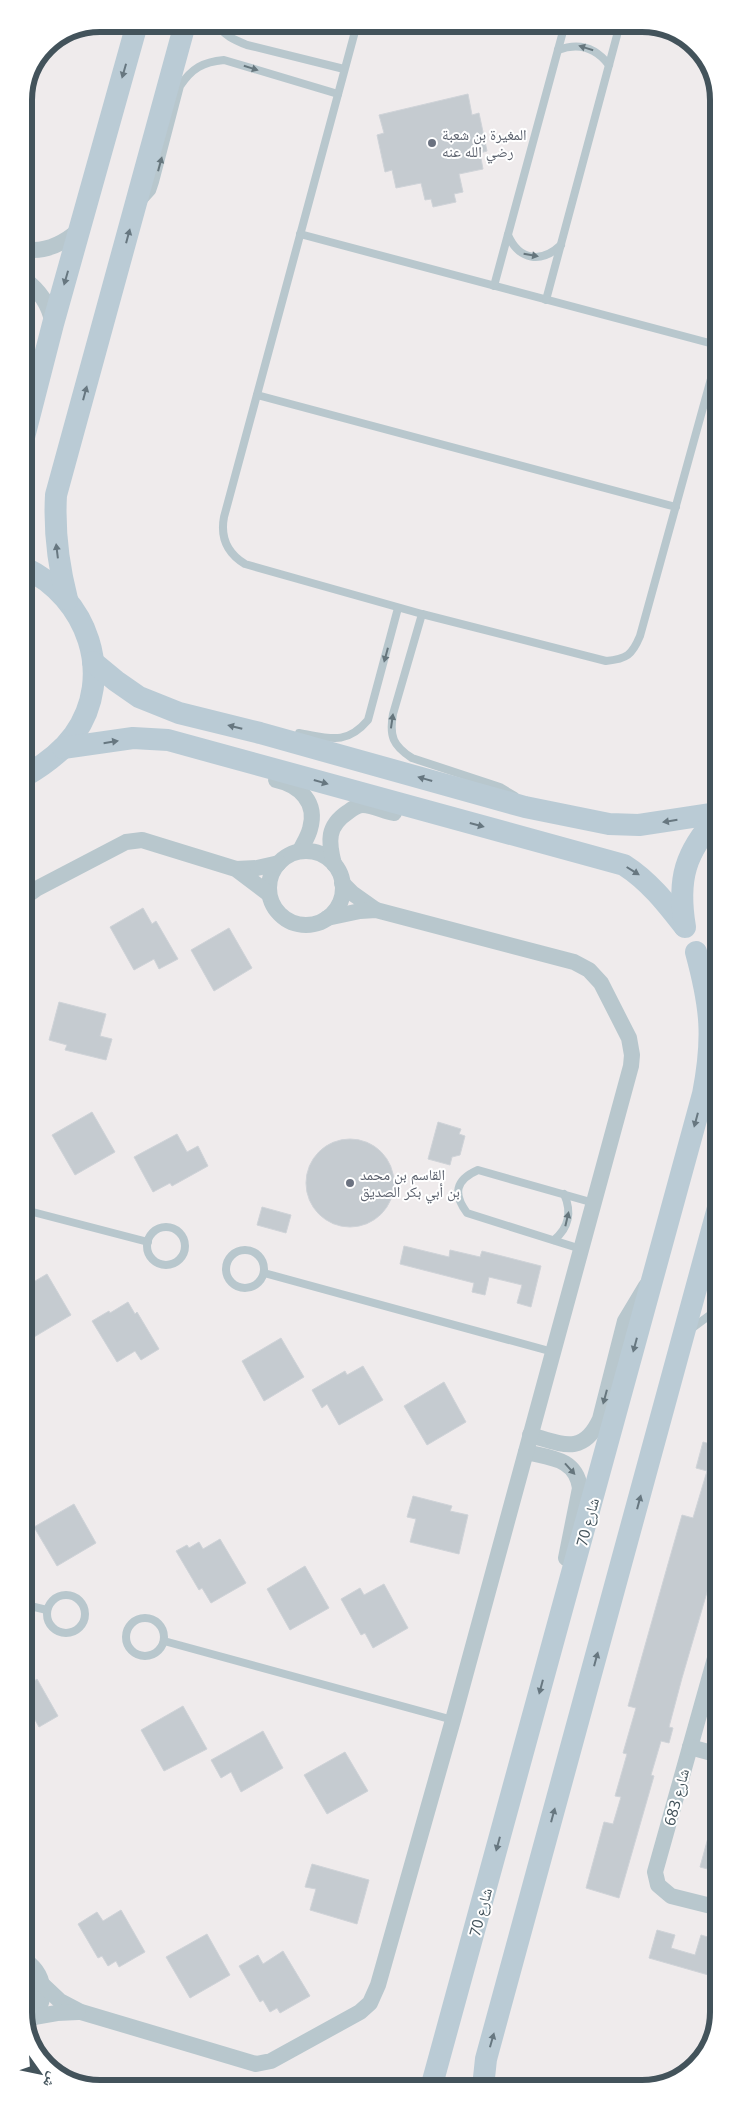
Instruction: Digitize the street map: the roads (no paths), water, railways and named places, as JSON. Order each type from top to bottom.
[{"type":"main road","points":[[33,402],[134,33]]},
{"type":"main road","points":[[67,599],[57,558],[55,537],[56,495],[184,33]]},
{"type":"main road","points":[[33,572],[53,585],[67,599],[80,618],[89,640],[93,662],[90,700],[75,734],[46,764],[33,771]]},
{"type":"main road","points":[[93,662],[116,682],[139,698],[179,713],[260,733],[525,807],[609,824],[639,825],[710,815]]},
{"type":"main road","points":[[63,748],[133,738],[168,740],[624,865],[640,875],[655,890],[684,926],[696,952],[710,969]]},
{"type":"main road","points":[[684,926],[680,895],[686,864],[700,836],[710,824]]},
{"type":"main road","name":"شارع 70","points":[[433,2080],[656,1272],[703,1094],[710,1058],[710,1023],[706,987],[696,952]]},
{"type":"main road","points":[[484,2080],[486,2059],[710,1238]]},
{"type":"street","points":[[33,249],[56,246],[79,230]]},
{"type":"street","points":[[33,285],[43,297],[50,310],[53,324]]},
{"type":"street","points":[[217,752],[230,766],[238,770],[290,783],[299,789],[306,798],[312,818],[310,829],[300,851]]},
{"type":"street","points":[[328,918],[340,902],[342,883],[340,873],[334,864],[329,844],[330,834],[339,818],[354,808],[363,805],[416,819],[425,819],[438,815]]},
{"type":"street","points":[[33,891],[126,842],[142,840],[236,869],[258,868],[278,863]]},
{"type":"street","points":[[33,1966],[43,1985],[60,2001],[81,2012],[256,2064],[271,2061],[360,2012],[375,1994],[453,1720],[594,1203],[632,1055],[629,1038],[601,983],[589,970],[574,962],[376,910],[360,910],[307,925],[292,922],[279,914],[272,905],[269,894],[270,878],[278,863],[284,857],[300,851],[318,853],[334,864]]},
{"type":"street","points":[[236,869],[269,894]]},
{"type":"street","points":[[342,883],[352,893],[376,910]]},
{"type":"street","points":[[530,1435],[566,1445],[582,1442],[594,1433],[600,1418],[625,1321],[637,1298],[656,1272]]},
{"type":"street","points":[[526,1452],[564,1462],[574,1470],[580,1488],[554,1617],[549,1657]]},
{"type":"street","name":"شارع 683","points":[[710,1676],[655,1872],[658,1885],[672,1896],[710,1906]]},
{"type":"street","points":[[690,1747],[710,1753]]},
{"type":"street","points":[[33,2016],[42,2002],[43,1985]]},
{"type":"street","points":[[33,2019],[57,2012],[81,2012]]},
{"type":"lane","points":[[224,33],[233,40],[344,69]]},
{"type":"lane","points":[[354,33],[224,517],[222,528],[224,539],[228,550],[236,558],[245,564],[398,608],[606,661],[621,660],[634,651],[640,636],[710,383]]},
{"type":"lane","points":[[494,286],[563,33]]},
{"type":"lane","points":[[546,300],[618,33]]},
{"type":"lane","points":[[558,50],[567,47],[587,47],[603,58],[609,65]]},
{"type":"lane","points":[[137,204],[146,200],[152,191],[180,86],[188,74],[198,66],[211,61],[224,60],[338,94]]},
{"type":"lane","points":[[300,234],[710,343]]},
{"type":"lane","points":[[508,235],[512,245],[520,253],[531,257],[542,257],[553,253],[561,245]]},
{"type":"lane","points":[[257,395],[676,507]]},
{"type":"lane","points":[[293,732],[336,740],[349,737],[360,730],[368,720],[398,608]]},
{"type":"lane","points":[[422,614],[390,727],[393,740],[401,751],[412,758],[500,786],[511,792],[525,807]]},
{"type":"lane","points":[[260,733],[272,730],[284,731]]},
{"type":"lane","points":[[581,1249],[467,1213],[458,1202],[458,1187],[466,1176],[478,1170],[594,1203]]},
{"type":"lane","points":[[554,1240],[563,1231],[568,1219],[568,1202],[564,1194]]},
{"type":"lane","points":[[33,1212],[148,1242]]},
{"type":"lane","points":[[170,1227],[179,1232],[185,1240],[185,1250],[181,1259],[172,1265],[162,1265],[153,1260],[148,1252],[148,1242],[152,1233],[160,1228],[170,1227]]},
{"type":"lane","points":[[239,1250],[249,1250],[258,1254],[261,1258],[264,1263],[264,1273],[259,1282],[251,1287],[241,1288],[229,1279],[226,1265],[231,1256],[239,1250]]},
{"type":"lane","points":[[264,1273],[553,1352]]},
{"type":"lane","points":[[685,1333],[710,1315]]},
{"type":"lane","points":[[70,1595],[78,1600],[84,1608],[85,1618],[80,1627],[72,1633],[62,1633],[53,1629],[47,1620],[47,1610],[52,1601],[60,1596],[70,1595]]},
{"type":"lane","points":[[33,1607],[47,1610]]},
{"type":"lane","points":[[139,1618],[149,1618],[158,1622],[163,1631],[164,1641],[159,1650],[151,1655],[140,1656],[132,1651],[126,1643],[126,1633],[130,1624],[134,1621],[139,1618]]},
{"type":"lane","points":[[164,1641],[453,1720]]},
{"type":"place","name":"المغيرة بن شعبة رضي الله عنه","points":[[432,143]]},
{"type":"place","name":"القاسم بن محمد بن أبي بكر الصديق","points":[[350,1183]]}]
